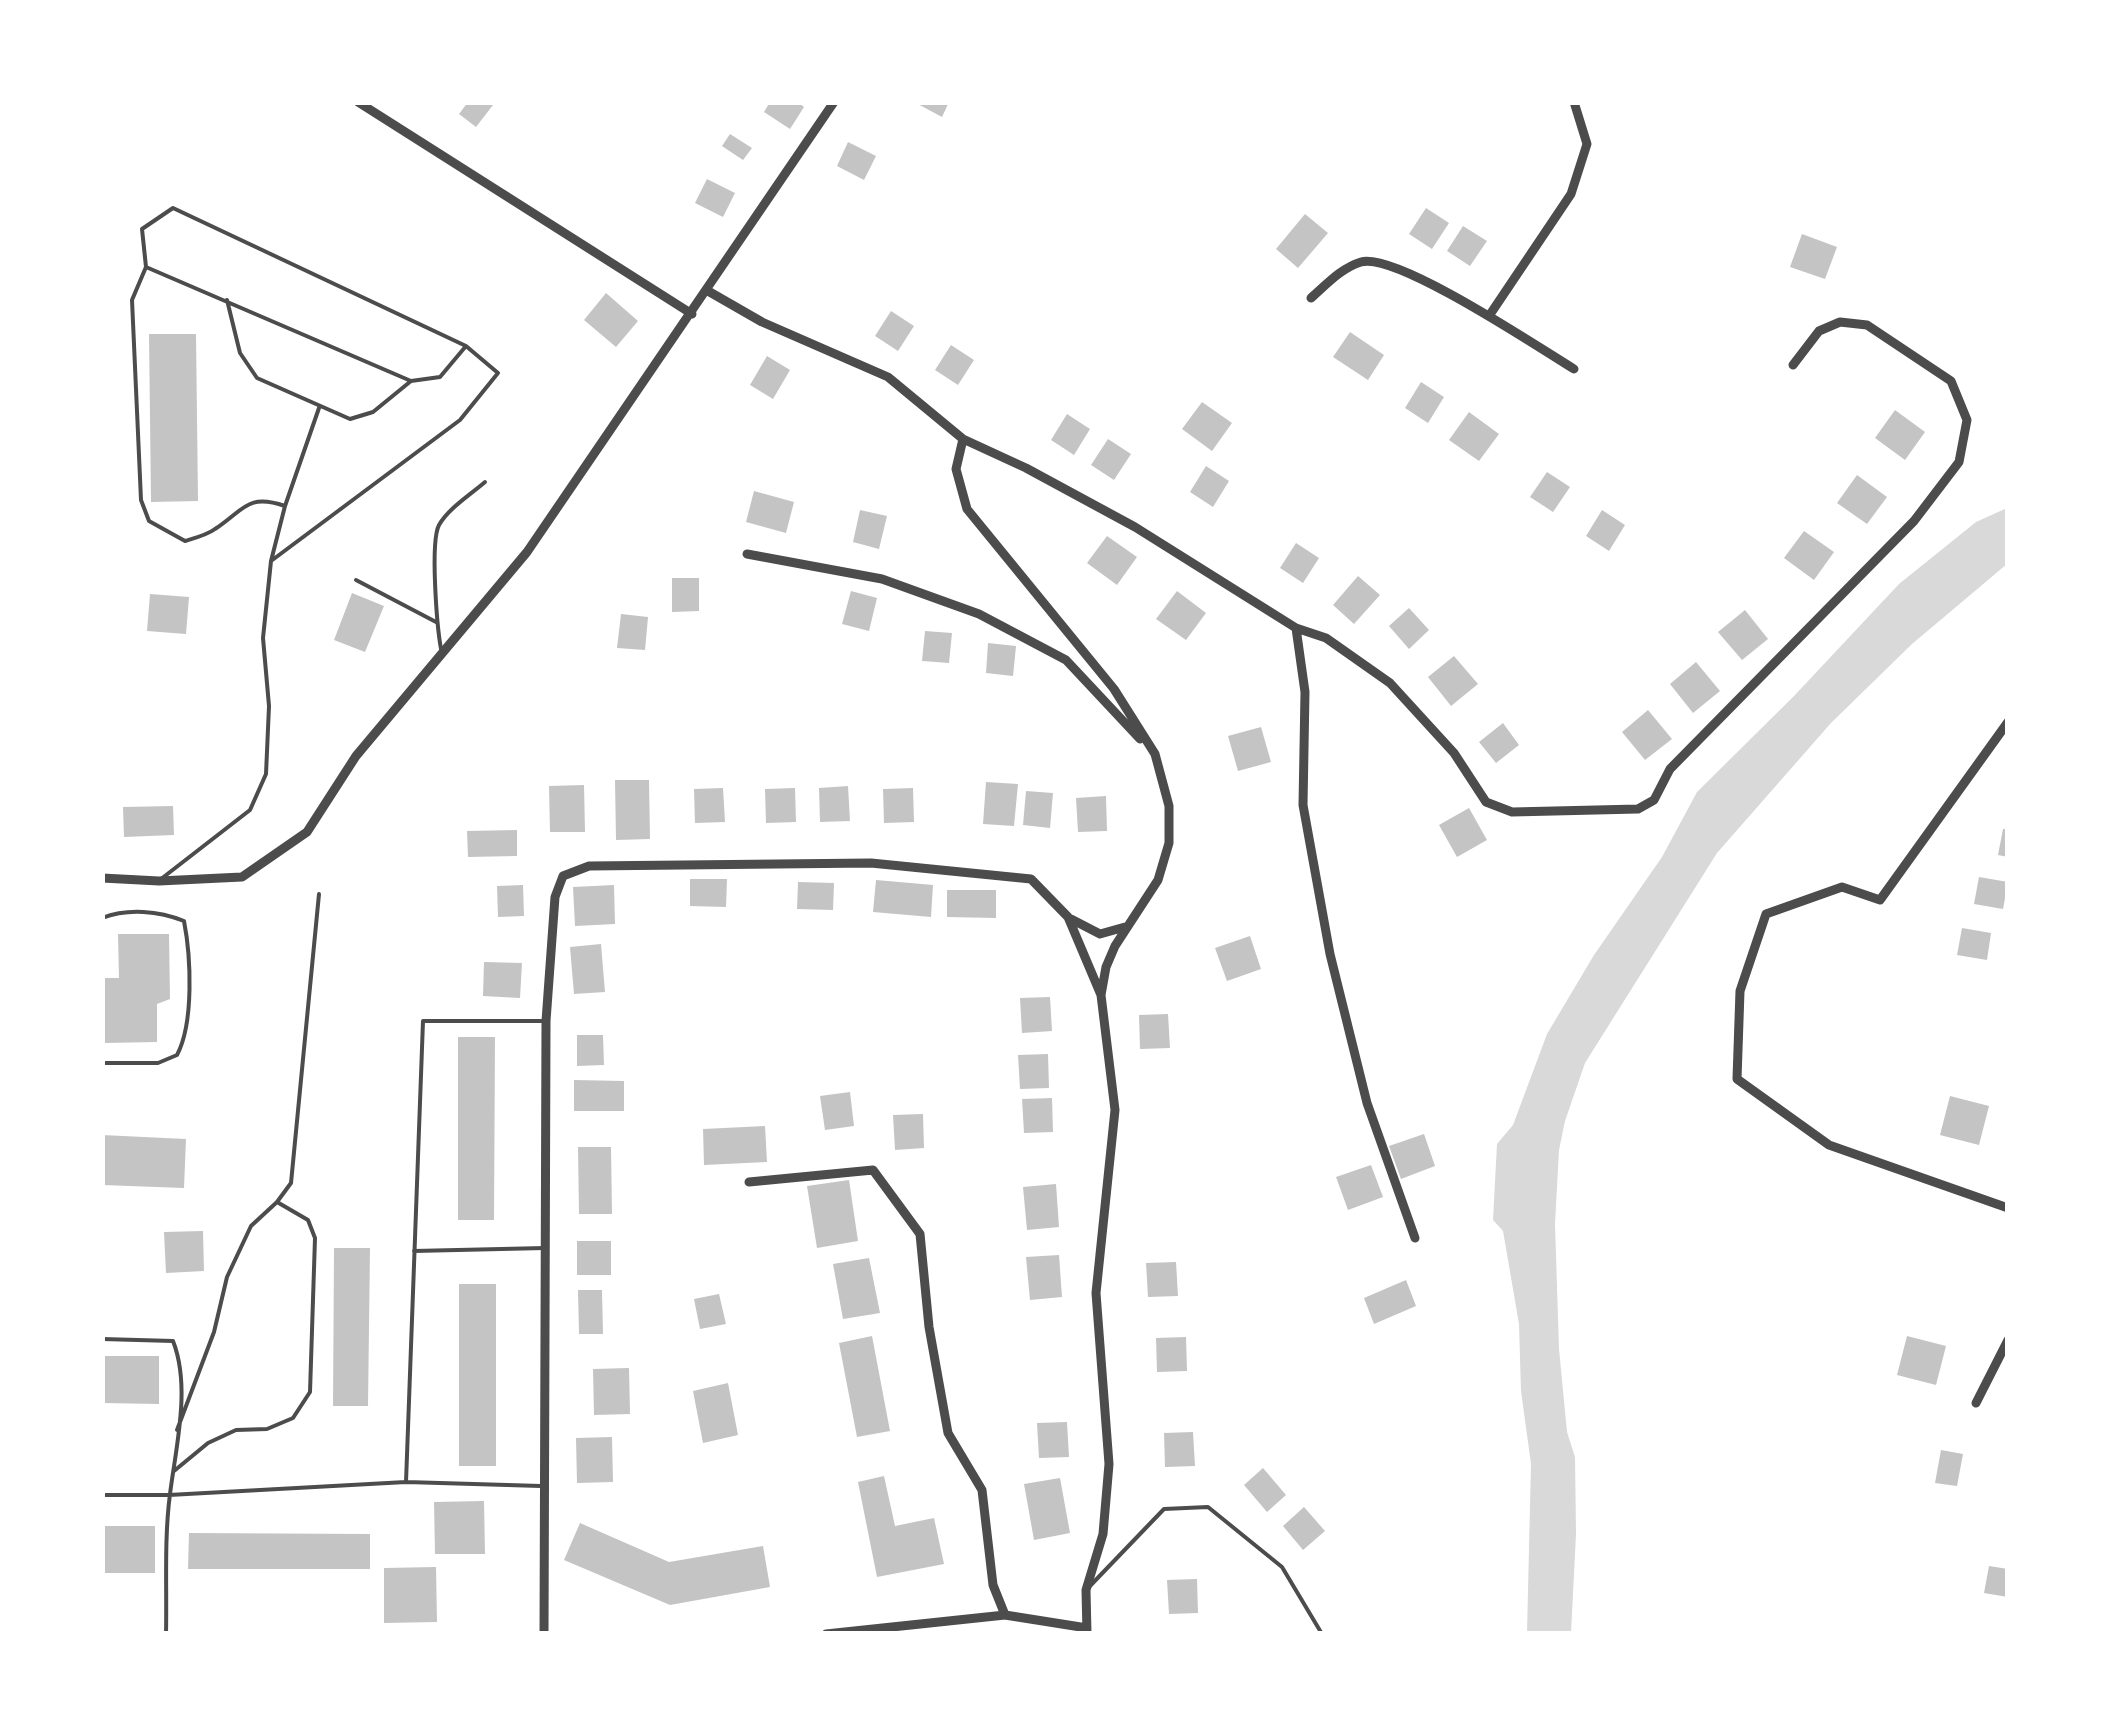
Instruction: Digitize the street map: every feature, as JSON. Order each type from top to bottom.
[{"type":"street","points":[[358,102],[692,314]]},
{"type":"street","points":[[102,878],[158,881],[242,877],[307,832],[356,756],[527,552],[834,102]]},
{"type":"street","points":[[1490,316],[1571,194],[1587,144],[1574,102]]},
{"type":"street","points":[[1311,298],[1340,272],[1364,261],[1389,264],[1490,316],[1574,369]]},
{"type":"street","points":[[708,291],[762,322],[888,377],[964,439],[1135,527],[1296,628],[1326,638],[1390,683],[1454,754],[1486,802],[1512,812],[1638,809],[1654,800],[1670,768],[1914,520],[1960,462],[1967,420],[1951,381],[1867,325],[1840,322],[1819,330],[1793,365]]},
{"type":"street","points":[[964,439],[956,469],[967,509],[1114,689],[1155,754],[1170,806],[1169,842],[1158,880],[1127,926],[1106,967],[1100,995]]},
{"type":"street","points":[[747,554],[882,579],[979,614],[1066,660],[1155,754]]},
{"type":"street","points":[[1296,628],[1305,692],[1304,805],[1330,954],[1367,1102],[1415,1238]]},
{"type":"street","points":[[2008,722],[1880,900],[1842,887],[1766,914],[1740,991],[1737,1079],[1828,1145],[2008,1208]]},
{"type":"street","points":[[544,1634],[546,1020],[555,897],[563,876],[589,866],[871,863],[956,870],[1031,879],[1068,918],[1100,934],[1127,926]]},
{"type":"street","points":[[826,1634],[1005,1615],[1087,1631],[1086,1590],[1103,1534],[1110,1464],[1096,1293],[1115,1110],[1100,995],[1068,918]]},
{"type":"street","points":[[749,1182],[872,1170],[920,1234],[929,1326],[948,1432],[982,1490],[994,1585],[1005,1615]]},
{"type":"street","points":[[1976,1403],[2008,1340]]},
{"type":"lane","points":[[271,561],[460,420],[498,374],[466,346],[173,208],[142,229],[146,267],[132,300],[141,500],[149,521],[185,541],[212,532],[245,504],[265,500],[285,506]]},
{"type":"lane","points":[[146,267],[411,381]]},
{"type":"lane","points":[[227,300],[240,353],[257,378],[350,420],[373,412],[411,381],[440,377],[466,346]]},
{"type":"lane","points":[[158,881],[250,810],[266,774],[270,706],[263,638],[271,561],[318,408]]},
{"type":"lane","points":[[442,653],[436,622],[437,528],[449,512],[485,482]]},
{"type":"lane","points":[[356,580],[436,622]]},
{"type":"lane","points":[[177,1430],[214,1332],[228,1277],[250,1226],[277,1202],[290,1183],[296,1158],[319,894]]},
{"type":"lane","points":[[102,918],[117,912],[165,914],[184,921],[188,944],[186,1038],[177,1056],[158,1063],[102,1063]]},
{"type":"lane","points":[[406,1482],[423,1021],[546,1020]]},
{"type":"lane","points":[[174,1471],[222,1436],[236,1430],[267,1428],[293,1418],[310,1392],[314,1238],[308,1220],[277,1202]]},
{"type":"lane","points":[[414,1251],[546,1248]]},
{"type":"lane","points":[[102,1339],[173,1341],[182,1363],[169,1495],[166,1634]]},
{"type":"lane","points":[[102,1495],[406,1482],[544,1486]]},
{"type":"lane","points":[[1086,1590],[1164,1508],[1208,1507],[1282,1567],[1322,1634]]},
{"type":"shaded area","points":[[2007,508],[2007,564],[1912,644],[1831,723],[1717,853],[1585,1063],[1559,1150],[1555,1224],[1559,1349],[1567,1432],[1575,1457],[1571,1633],[1527,1633],[1531,1464],[1521,1391],[1519,1324],[1503,1231],[1493,1220],[1497,1144],[1513,1125],[1547,1034],[1594,955],[1662,857],[1697,792],[1899,584],[1976,522]]},
{"type":"building","points":[[468,102],[493,105],[476,127],[459,114]]},
{"type":"building","points":[[770,102],[798,102],[804,107],[790,129],[764,112]]},
{"type":"building","points":[[914,102],[949,102],[942,117]]},
{"type":"building","points":[[730,134],[752,148],[743,160],[722,146]]},
{"type":"building","points":[[848,142],[876,156],[864,180],[837,166]]},
{"type":"building","points":[[707,179],[735,193],[723,217],[695,203]]},
{"type":"building","points":[[1426,208],[1449,223],[1432,249],[1409,234]]},
{"type":"building","points":[[1305,214],[1328,233],[1298,268],[1276,249]]},
{"type":"building","points":[[1463,226],[1487,241],[1470,266],[1447,251]]},
{"type":"building","points":[[1802,234],[1837,247],[1825,279],[1790,267]]},
{"type":"building","points":[[606,293],[638,321],[616,347],[584,320]]},
{"type":"building","points":[[891,311],[914,326],[898,351],[875,336]]},
{"type":"building","points":[[1350,332],[1384,355],[1368,380],[1333,357]]},
{"type":"building","points":[[149,334],[196,334],[198,501],[151,502]]},
{"type":"building","points":[[951,345],[974,360],[958,385],[935,370]]},
{"type":"building","points":[[767,356],[790,370],[773,399],[750,385]]},
{"type":"building","points":[[1421,382],[1444,397],[1428,423],[1405,408]]},
{"type":"building","points":[[1202,402],[1232,423],[1212,451],[1182,429]]},
{"type":"building","points":[[1895,410],[1925,432],[1905,460],[1875,438]]},
{"type":"building","points":[[1469,412],[1499,434],[1479,461],[1449,440]]},
{"type":"building","points":[[1067,414],[1090,429],[1074,455],[1051,440]]},
{"type":"building","points":[[1108,439],[1131,454],[1114,480],[1091,465]]},
{"type":"building","points":[[1206,466],[1229,481],[1213,507],[1190,492]]},
{"type":"building","points":[[1547,472],[1570,487],[1553,512],[1530,497]]},
{"type":"building","points":[[1857,475],[1887,497],[1867,524],[1837,503]]},
{"type":"building","points":[[754,491],[794,502],[786,533],[746,522]]},
{"type":"building","points":[[860,510],[887,516],[879,549],[853,542]]},
{"type":"building","points":[[1602,510],[1625,525],[1609,551],[1586,536]]},
{"type":"building","points":[[1804,531],[1834,552],[1814,580],[1784,558]]},
{"type":"building","points":[[1107,536],[1137,557],[1117,585],[1087,563]]},
{"type":"building","points":[[1296,543],[1319,558],[1303,583],[1280,568]]},
{"type":"building","points":[[1358,576],[1380,595],[1354,624],[1333,605]]},
{"type":"building","points":[[672,578],[699,578],[699,611],[672,612]]},
{"type":"building","points":[[851,591],[877,598],[869,631],[842,624]]},
{"type":"building","points":[[1177,591],[1206,613],[1186,640],[1156,619]]},
{"type":"building","points":[[352,593],[384,606],[365,652],[334,640]]},
{"type":"building","points":[[150,594],[189,597],[186,634],[147,631]]},
{"type":"building","points":[[1409,608],[1429,630],[1409,649],[1389,626]]},
{"type":"building","points":[[1745,610],[1768,639],[1742,660],[1718,632]]},
{"type":"building","points":[[621,614],[648,617],[645,650],[617,648]]},
{"type":"building","points":[[925,631],[952,633],[949,663],[922,661]]},
{"type":"building","points":[[988,643],[1016,646],[1013,676],[986,673]]},
{"type":"building","points":[[1454,656],[1478,684],[1451,706],[1428,677]]},
{"type":"building","points":[[1696,662],[1720,691],[1693,713],[1670,684]]},
{"type":"building","points":[[1648,710],[1672,739],[1645,760],[1622,732]]},
{"type":"building","points":[[1503,723],[1519,745],[1496,763],[1479,742]]},
{"type":"building","points":[[1261,727],[1271,762],[1238,771],[1228,736]]},
{"type":"building","points":[[615,780],[649,780],[650,839],[616,840]]},
{"type":"building","points":[[986,782],[1018,784],[1014,826],[983,824]]},
{"type":"building","points":[[584,785],[585,832],[550,832],[549,786]]},
{"type":"building","points":[[848,786],[850,821],[820,822],[819,788]]},
{"type":"building","points":[[723,788],[725,822],[695,823],[694,789]]},
{"type":"building","points":[[795,788],[796,822],[766,823],[765,789]]},
{"type":"building","points":[[913,788],[914,822],[884,823],[883,789]]},
{"type":"building","points":[[1026,791],[1053,793],[1050,828],[1023,825]]},
{"type":"building","points":[[1106,796],[1107,831],[1078,832],[1076,798]]},
{"type":"building","points":[[173,806],[174,835],[124,837],[123,807]]},
{"type":"building","points":[[1469,808],[1487,840],[1457,857],[1439,825]]},
{"type":"building","points":[[2003,829],[2008,829],[2008,857],[1998,855]]},
{"type":"building","points":[[517,830],[517,856],[468,857],[467,831]]},
{"type":"building","points":[[1979,877],[2008,882],[2003,909],[1974,904]]},
{"type":"building","points":[[690,879],[727,879],[726,907],[690,906]]},
{"type":"building","points":[[876,880],[933,885],[931,917],[873,912]]},
{"type":"building","points":[[798,882],[834,883],[833,910],[797,909]]},
{"type":"building","points":[[523,885],[524,916],[498,917],[497,886]]},
{"type":"building","points":[[614,885],[615,924],[575,926],[573,887]]},
{"type":"building","points":[[947,890],[996,890],[996,918],[947,917]]},
{"type":"building","points":[[1962,928],[1991,933],[1987,960],[1957,955]]},
{"type":"building","points":[[118,934],[169,934],[170,999],[157,1004],[157,1042],[104,1043],[103,978],[119,978]]},
{"type":"building","points":[[1250,936],[1261,969],[1227,981],[1215,948]]},
{"type":"building","points":[[601,944],[605,992],[574,994],[570,947]]},
{"type":"building","points":[[484,962],[522,963],[520,998],[483,996]]},
{"type":"building","points":[[1050,997],[1052,1031],[1022,1033],[1020,998]]},
{"type":"building","points":[[1168,1014],[1170,1048],[1140,1049],[1139,1015]]},
{"type":"building","points":[[577,1035],[603,1035],[604,1065],[577,1066]]},
{"type":"building","points":[[458,1037],[495,1037],[494,1220],[458,1220]]},
{"type":"building","points":[[1048,1054],[1049,1088],[1020,1089],[1018,1055]]},
{"type":"building","points":[[574,1080],[624,1081],[624,1111],[574,1111]]},
{"type":"building","points":[[850,1092],[854,1126],[825,1130],[820,1096]]},
{"type":"building","points":[[1950,1096],[1989,1106],[1979,1145],[1940,1135]]},
{"type":"building","points":[[1052,1098],[1053,1132],[1024,1133],[1022,1099]]},
{"type":"building","points":[[923,1114],[924,1148],[895,1150],[893,1115]]},
{"type":"building","points":[[765,1126],[767,1162],[704,1165],[703,1129]]},
{"type":"building","points":[[1424,1134],[1435,1166],[1401,1179],[1389,1146]]},
{"type":"building","points":[[102,1135],[186,1139],[184,1188],[102,1185]]},
{"type":"building","points":[[578,1147],[611,1147],[612,1214],[579,1214]]},
{"type":"building","points":[[1371,1165],[1383,1197],[1348,1210],[1336,1177]]},
{"type":"building","points":[[849,1180],[858,1241],[817,1248],[807,1186]]},
{"type":"building","points":[[1056,1184],[1059,1227],[1027,1230],[1023,1187]]},
{"type":"building","points":[[203,1231],[204,1271],[166,1273],[164,1232]]},
{"type":"building","points":[[577,1241],[611,1241],[611,1275],[577,1275]]},
{"type":"building","points":[[334,1248],[370,1248],[368,1406],[333,1406]]},
{"type":"building","points":[[1059,1255],[1062,1297],[1030,1300],[1026,1257]]},
{"type":"building","points":[[869,1258],[880,1313],[843,1319],[833,1264]]},
{"type":"building","points":[[1176,1262],[1178,1296],[1148,1297],[1146,1263]]},
{"type":"building","points":[[1406,1280],[1416,1306],[1374,1324],[1364,1298]]},
{"type":"building","points":[[459,1284],[496,1284],[496,1466],[459,1466]]},
{"type":"building","points":[[578,1290],[602,1290],[603,1334],[579,1334]]},
{"type":"building","points":[[719,1294],[726,1324],[700,1329],[694,1299]]},
{"type":"building","points":[[872,1336],[890,1431],[857,1437],[839,1343]]},
{"type":"building","points":[[1907,1336],[1946,1346],[1936,1385],[1897,1375]]},
{"type":"building","points":[[1186,1337],[1187,1371],[1157,1372],[1156,1338]]},
{"type":"building","points":[[102,1356],[159,1356],[159,1404],[102,1403]]},
{"type":"building","points":[[629,1368],[630,1414],[594,1415],[593,1369]]},
{"type":"building","points":[[728,1383],[738,1435],[703,1443],[693,1391]]},
{"type":"building","points":[[1067,1422],[1069,1457],[1039,1458],[1037,1423]]},
{"type":"building","points":[[1193,1432],[1195,1466],[1165,1467],[1164,1433]]},
{"type":"building","points":[[612,1437],[613,1482],[577,1483],[576,1438]]},
{"type":"building","points":[[1941,1450],[1963,1454],[1957,1486],[1935,1483]]},
{"type":"building","points":[[1263,1468],[1286,1495],[1267,1512],[1244,1485]]},
{"type":"building","points":[[884,1476],[895,1526],[934,1518],[944,1564],[877,1577],[858,1482]]},
{"type":"building","points":[[1060,1478],[1070,1533],[1034,1540],[1024,1484]]},
{"type":"building","points":[[484,1501],[485,1554],[435,1554],[434,1502]]},
{"type":"building","points":[[1304,1507],[1325,1531],[1303,1550],[1283,1526]]},
{"type":"building","points":[[580,1523],[669,1562],[763,1546],[770,1587],[670,1605],[564,1560]]},
{"type":"building","points":[[102,1526],[155,1526],[155,1573],[102,1573]]},
{"type":"building","points":[[189,1533],[370,1534],[370,1569],[188,1569]]},
{"type":"building","points":[[1989,1566],[2008,1569],[2008,1597],[1984,1593]]},
{"type":"building","points":[[436,1567],[437,1622],[384,1623],[384,1568]]},
{"type":"building","points":[[1197,1579],[1198,1613],[1169,1614],[1167,1580]]}]
